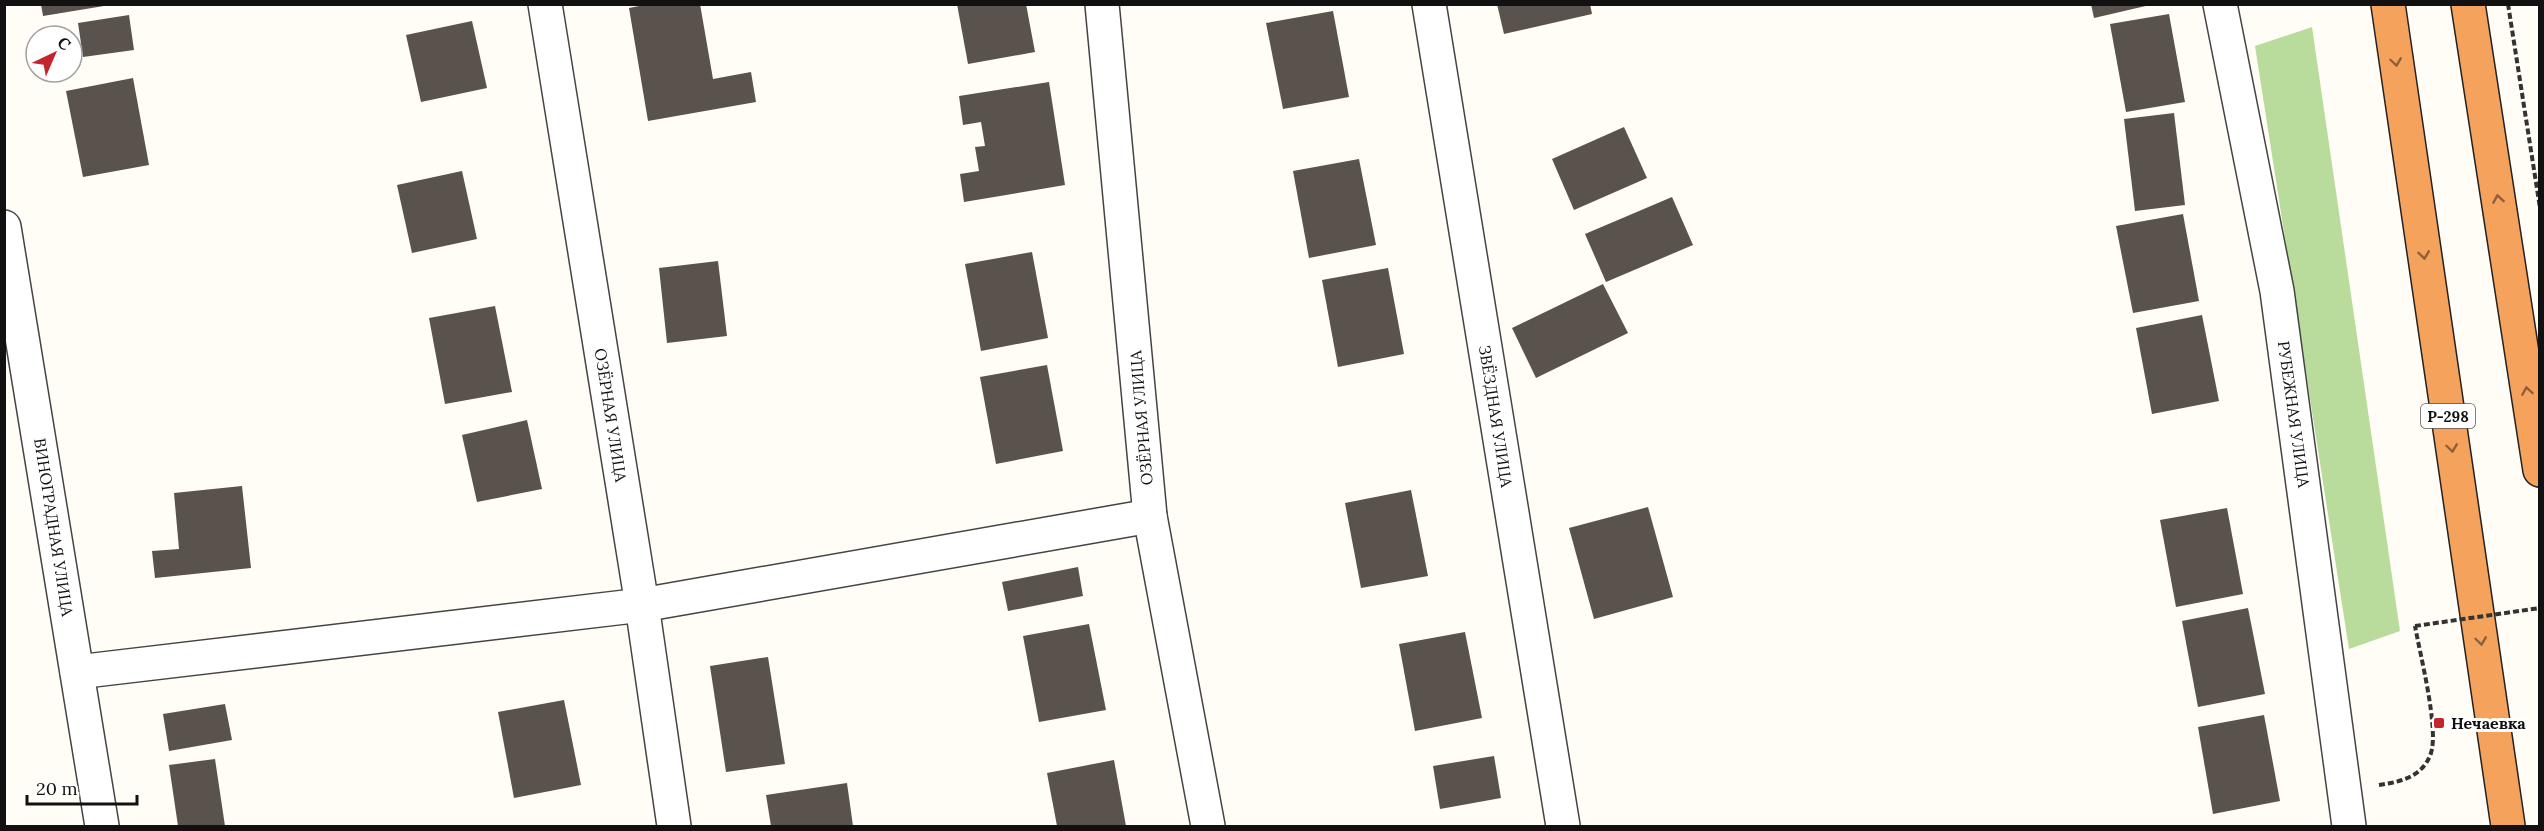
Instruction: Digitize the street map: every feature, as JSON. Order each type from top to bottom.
[{"type":"highway","name":"Р-298","points":[[2388,4],[2508,826]]},
{"type":"highway","points":[[2468,4],[2540,470]]},
{"type":"street","name":"ОЗЁРНАЯ УЛИЦА","points":[[545,4],[642,605],[674,826]]},
{"type":"street","name":"ОЗЁРНАЯ УЛИЦА","points":[[1102,4],[1150,516],[1208,826]]},
{"type":"street","name":"ЗВЁЗДНАЯ УЛИЦА","points":[[1429,4],[1563,826]]},
{"type":"street","name":"РУБЕЖНАЯ УЛИЦА","points":[[2220,4],[2277,291],[2349,826]]},
{"type":"street","name":"ВИНОГРАДНАЯ УЛИЦА","points":[[4,227],[102,826]]},
{"type":"street","points":[[77,672],[642,605],[1150,516]]},
{"type":"path","points":[[2508,4],[2540,208]]},
{"type":"path","points":[[2344,791],[2404,782],[2420,769],[2431,754],[2433,732],[2415,626],[2540,608]]},
{"type":"green space","points":[[2312,27],[2400,631],[2349,649],[2255,46]]},
{"type":"building","points":[[41,4],[103,4],[104,6],[43,16]]},
{"type":"building","points":[[649,4],[700,4],[713,79],[751,72],[756,102],[648,121],[629,8]]},
{"type":"building","points":[[957,4],[1026,4],[1035,52],[968,64]]},
{"type":"building","points":[[1497,4],[1590,4],[1592,14],[1504,34]]},
{"type":"building","points":[[2091,4],[2150,4],[2150,5],[2094,18]]},
{"type":"building","points":[[1333,11],[1349,97],[1283,109],[1266,23]]},
{"type":"building","points":[[2169,14],[2185,102],[2126,112],[2110,24]]},
{"type":"building","points":[[129,15],[134,50],[84,57],[84,24],[78,23]]},
{"type":"building","points":[[472,21],[487,88],[421,102],[406,35]]},
{"type":"building","points":[[133,78],[149,165],[83,177],[66,91]]},
{"type":"building","points":[[1049,82],[1065,185],[964,202],[960,174],[979,171],[975,147],[985,146],[981,122],[963,125],[959,96]]},
{"type":"building","points":[[2174,113],[2185,205],[2135,211],[2124,119]]},
{"type":"building","points":[[1624,127],[1647,178],[1574,210],[1552,159]]},
{"type":"building","points":[[1359,159],[1376,245],[1309,258],[1293,171]]},
{"type":"building","points":[[462,171],[477,239],[412,253],[397,185]]},
{"type":"building","points":[[1672,197],[1693,245],[1606,282],[1585,234]]},
{"type":"building","points":[[2183,214],[2199,301],[2133,313],[2116,226]]},
{"type":"building","points":[[1032,252],[1048,338],[981,351],[965,264]]},
{"type":"building","points":[[718,261],[727,336],[667,343],[659,268]]},
{"type":"building","points":[[1388,268],[1404,354],[1338,367],[1322,280]]},
{"type":"building","points":[[1603,284],[1628,333],[1536,378],[1512,328]]},
{"type":"building","points":[[495,306],[512,392],[445,404],[429,318]]},
{"type":"building","points":[[2202,315],[2219,401],[2152,414],[2136,328]]},
{"type":"building","points":[[1047,365],[1063,451],[996,464],[980,377]]},
{"type":"building","points":[[527,420],[542,489],[477,502],[462,435]]},
{"type":"building","points":[[242,486],[251,568],[155,578],[152,551],[179,549],[174,493]]},
{"type":"building","points":[[1411,490],[1428,576],[1361,588],[1345,503]]},
{"type":"building","points":[[1648,507],[1673,597],[1594,619],[1569,528]]},
{"type":"building","points":[[2227,508],[2243,594],[2176,607],[2160,520]]},
{"type":"building","points":[[1078,567],[1083,596],[1008,611],[1002,582]]},
{"type":"building","points":[[2248,608],[2265,694],[2198,707],[2182,621]]},
{"type":"building","points":[[1089,624],[1106,710],[1039,722],[1023,636]]},
{"type":"building","points":[[1465,632],[1482,718],[1415,731],[1399,644]]},
{"type":"building","points":[[768,657],[785,764],[726,772],[710,666]]},
{"type":"building","points":[[564,700],[581,785],[514,798],[498,712]]},
{"type":"building","points":[[225,704],[232,740],[169,751],[163,714]]},
{"type":"building","points":[[2264,715],[2280,801],[2213,814],[2198,727]]},
{"type":"building","points":[[1494,756],[1501,798],[1440,809],[1433,766]]},
{"type":"building","points":[[215,759],[225,826],[178,826],[169,765]]},
{"type":"building","points":[[1114,760],[1126,826],[1057,826],[1047,773]]},
{"type":"building","points":[[847,783],[853,826],[771,826],[766,795]]},
{"type":"place","name":"Нечаевка","points":[[2439,723]]}]
